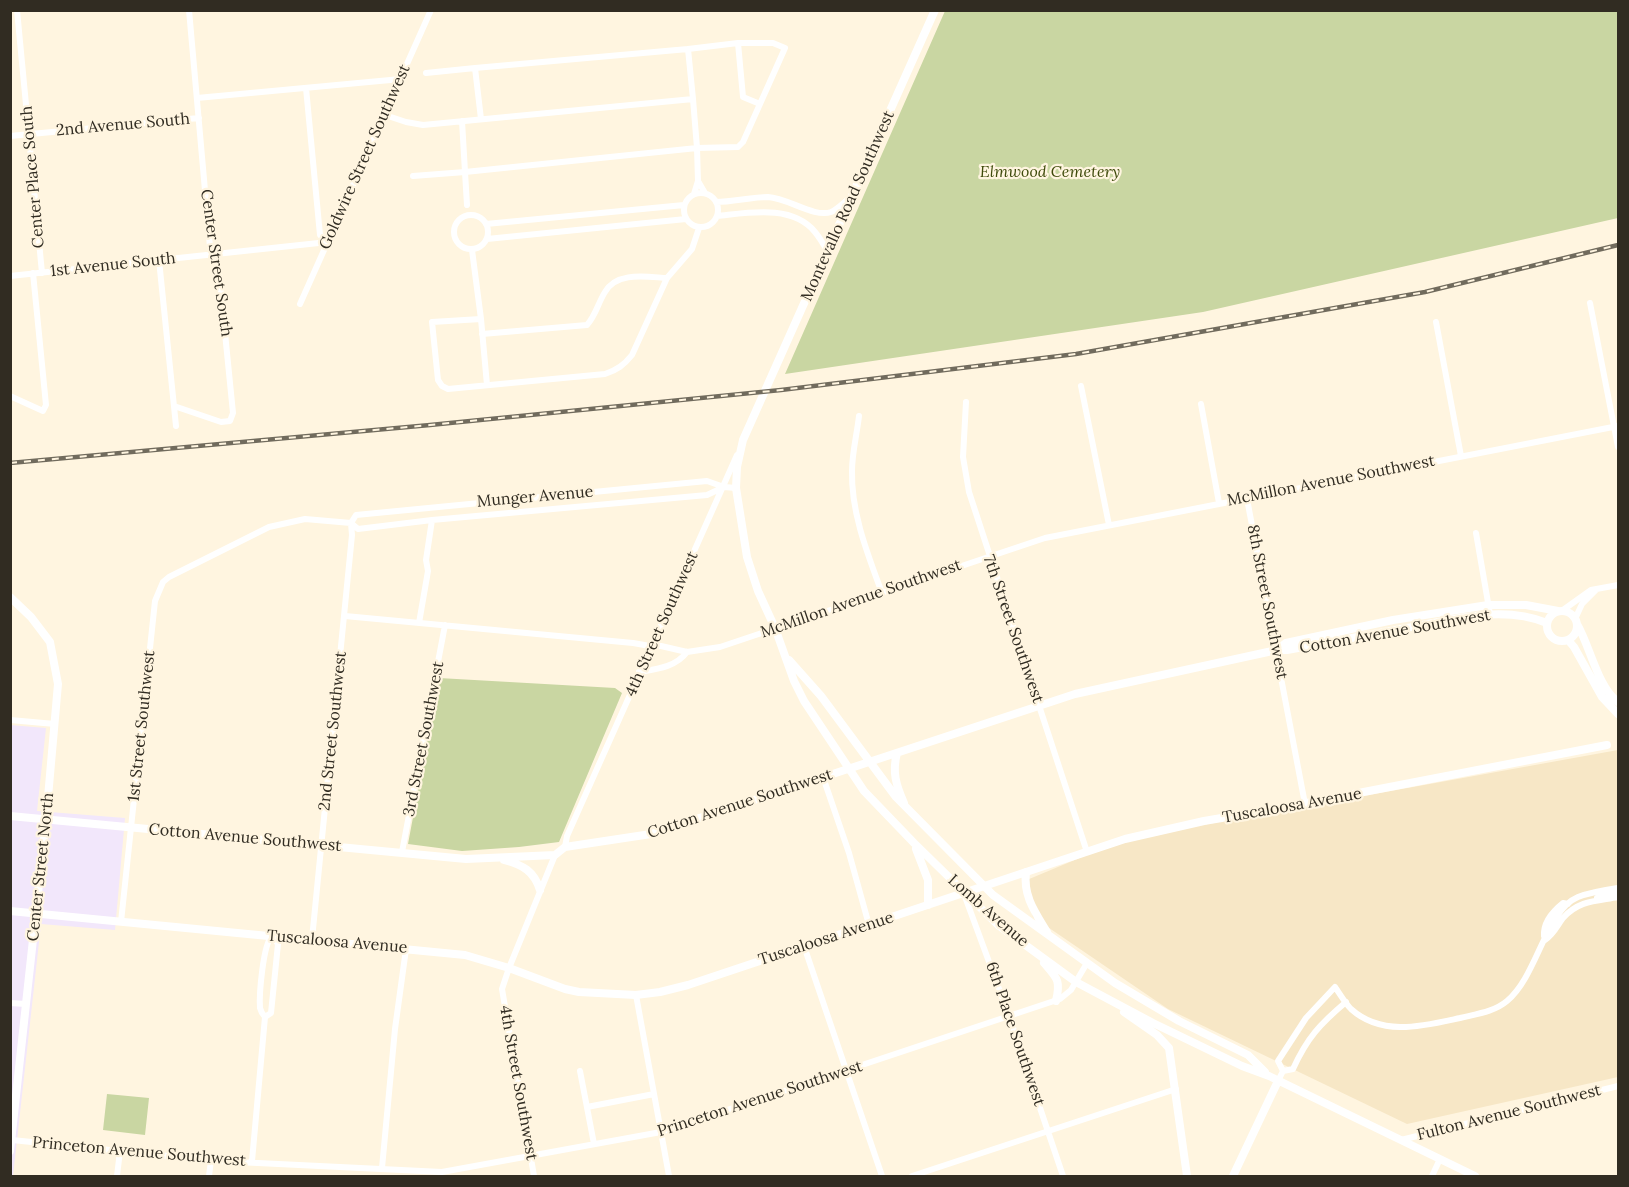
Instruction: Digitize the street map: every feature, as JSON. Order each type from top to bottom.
[{"type":"street","name":"Center Place South","points":[[18,10],[42,273]]},
{"type":"street","name":"Center Street South","points":[[174,406],[221,422],[232,418],[233,406],[218,263],[210,247],[189,10]]},
{"type":"street","name":"Goldwire Street Southwest","points":[[300,304],[431,10]]},
{"type":"street","name":"Montevallo Road Southwest","points":[[760,401],[935,10]]},
{"type":"street","points":[[738,43],[743,97],[760,104]]},
{"type":"street","points":[[413,176],[697,148],[738,147],[743,142],[785,48],[773,43],[738,43],[426,73]]},
{"type":"street","points":[[688,49],[697,148],[698,181],[694,194]]},
{"type":"street","points":[[475,68],[481,119]]},
{"type":"street","points":[[197,98],[401,79]]},
{"type":"street","points":[[306,88],[320,235],[328,242]]},
{"type":"street","points":[[384,115],[406,122],[423,124],[693,99]]},
{"type":"street","name":"2nd Avenue South","points":[[10,136],[199,118]]},
{"type":"street","points":[[462,121],[467,205],[464,217]]},
{"type":"street","points":[[698,181],[705,194]]},
{"type":"street","points":[[694,194],[705,194],[711,196],[716,202],[718,211],[710,225],[699,228],[686,219],[683,212],[684,205],[694,194]]},
{"type":"street","points":[[716,202],[773,198],[793,202],[815,213],[825,214],[833,211],[853,196]]},
{"type":"street","points":[[467,205],[473,215],[486,224],[487,239],[482,246],[472,250],[461,247],[454,238],[454,227],[464,217],[473,215]]},
{"type":"street","points":[[486,224],[684,205]]},
{"type":"street","points":[[717,216],[768,212],[786,215],[810,226],[828,252]]},
{"type":"street","points":[[487,239],[686,219]]},
{"type":"street","points":[[481,319],[432,322],[438,380],[442,386],[448,389],[605,374],[616,370],[624,365],[632,355],[667,278],[692,249],[699,228]]},
{"type":"street","name":"1st Avenue South","points":[[10,276],[328,242]]},
{"type":"street","points":[[472,250],[487,385]]},
{"type":"street","points":[[159,260],[176,426]]},
{"type":"street","name":"Center Place South","points":[[10,396],[43,411],[46,400],[33,273]]},
{"type":"street","points":[[482,333],[587,325],[612,282],[623,278],[667,278]]},
{"type":"street","points":[[1590,303],[1616,426],[1618,447]]},
{"type":"street","points":[[1436,322],[1461,456]]},
{"type":"street","points":[[1080,386],[1108,525]]},
{"type":"street","name":"4th Street Southwest","points":[[566,847],[567,836],[650,646],[724,487],[760,401]]},
{"type":"street","name":"7th Street Southwest","points":[[966,402],[964,470],[988,556],[1087,852]]},
{"type":"street","points":[[1201,404],[1219,503]]},
{"type":"street","points":[[859,416],[852,488],[867,551],[882,593]]},
{"type":"street","name":"McMillon Avenue Southwest","points":[[345,616],[633,643],[687,652],[720,647],[1046,538],[1616,426]]},
{"type":"street","name":"Lomb Avenue","points":[[743,440],[737,467],[736,488],[747,557],[758,591],[776,628],[794,681],[804,701],[864,791],[914,843],[998,925],[1076,982],[1242,1066],[1269,1076],[1474,1176]]},
{"type":"street","name":"Munger Avenue","points":[[351,522],[356,515],[707,481],[724,487],[736,488]]},
{"type":"street","name":"Munger Avenue","points":[[155,601],[163,582],[169,577],[269,527],[305,519],[351,522],[358,529],[707,495],[724,487]]},
{"type":"street","points":[[597,491],[600,505]]},
{"type":"street","name":"8th Street Southwest","points":[[1247,499],[1305,804]]},
{"type":"street","points":[[474,502],[476,516]]},
{"type":"street","points":[[419,623],[428,571],[426,560],[432,520]]},
{"type":"street","name":"2nd Street Southwest","points":[[312,939],[345,616],[351,522]]},
{"type":"street","points":[[1476,533],[1489,610]]},
{"type":"street","points":[[1595,590],[1582,604],[1576,621],[1575,633],[1568,640],[1553,638],[1547,630],[1550,616],[1591,590],[1618,585]]},
{"type":"street","name":"Center Street North","points":[[10,1151],[46,820],[58,684],[50,642],[31,617],[11,598]]},
{"type":"street","name":"1st Street Southwest","points":[[121,922],[155,601]]},
{"type":"street","name":"Cotton Avenue Southwest","points":[[10,816],[466,859],[555,855],[566,847],[651,834],[1075,694],[1277,650],[1286,643],[1393,620],[1526,604],[1560,611]]},
{"type":"street","name":"Cotton Avenue Southwest","points":[[1489,610],[1547,623]]},
{"type":"street","points":[[1560,611],[1568,612],[1576,621],[1603,683],[1618,702]]},
{"type":"street","name":"3rd Street Southwest","points":[[402,852],[445,625]]},
{"type":"street","points":[[1568,640],[1602,698],[1618,714]]},
{"type":"street","points":[[639,672],[666,667],[687,652]]},
{"type":"street","name":"Lomb Avenue","points":[[787,658],[821,696],[906,808],[983,887],[1115,983],[1179,1022],[1248,1055],[1269,1076]]},
{"type":"street","points":[[10,720],[55,724]]},
{"type":"street","name":"Tuscaloosa Avenue","points":[[10,911],[465,955],[569,990],[606,995],[636,995],[686,986],[1125,839],[1192,824],[1607,745]]},
{"type":"street","points":[[897,753],[894,764],[896,784],[906,808]]},
{"type":"street","points":[[823,777],[849,853],[869,925]]},
{"type":"street","points":[[914,843],[928,880],[928,905]]},
{"type":"street","name":"4th Street Southwest","points":[[534,1176],[502,989],[555,855]]},
{"type":"street","points":[[495,858],[518,864],[527,869],[537,879],[540,890]]},
{"type":"street","points":[[1026,872],[1027,898],[1051,938]]},
{"type":"street","points":[[1283,1071],[1278,1061],[1302,1023],[1335,987],[1350,1008],[1368,1021],[1385,1027],[1403,1028],[1488,1012],[1505,1003],[1520,989],[1531,971],[1544,940],[1544,928],[1556,909],[1563,903],[1568,904],[1577,898],[1618,888]]},
{"type":"street","name":"6th Place Southwest","points":[[964,893],[1009,1016],[1063,1176]]},
{"type":"street","points":[[1544,940],[1551,936],[1572,909],[1602,896],[1618,895]]},
{"type":"street","points":[[252,1161],[265,1017],[260,1011],[261,986],[267,940],[272,936],[278,944],[271,1013],[265,1017]]},
{"type":"street","points":[[804,946],[882,1176]]},
{"type":"street","points":[[1029,948],[1059,981],[1056,1001]]},
{"type":"street","points":[[382,1168],[395,1029],[406,949]]},
{"type":"street","name":"Princeton Avenue Southwest","points":[[12,1140],[211,1160],[382,1168],[411,1173],[442,1172],[661,1132],[1056,1001],[1071,990],[1087,963]]},
{"type":"street","points":[[636,995],[669,1176]]},
{"type":"street","points":[[1104,997],[1157,1035],[1169,1048],[1187,1176]]},
{"type":"street","points":[[1283,1071],[1293,1069],[1320,1024],[1346,1002]]},
{"type":"street","points":[[10,1003],[26,1004]]},
{"type":"street","points":[[1302,1023],[1314,1033]]},
{"type":"street","points":[[580,1071],[594,1144]]},
{"type":"street","points":[[1233,1176],[1283,1071]]},
{"type":"street","name":"Fulton Avenue Southwest","points":[[1401,1140],[1618,1086]]},
{"type":"street","points":[[912,1176],[1176,1089]]},
{"type":"street","points":[[587,1107],[654,1094]]},
{"type":"street","points":[[117,1176],[120,1151]]},
{"type":"street","points":[[1432,1176],[1440,1159]]},
{"type":"street","points":[[209,1176],[211,1160]]},
{"type":"shaded area","points":[[10,725],[46,728],[37,811],[125,818],[115,930],[41,924],[13,1176],[10,1176]]},
{"type":"shaded area","points":[[1618,750],[1618,1077],[1407,1124],[1168,1009],[1033,917],[1022,882],[1125,839]]},
{"type":"green space","name":"Elmwood Cemetery","points":[[945,11],[1618,11],[1618,218],[1203,312],[785,374]]},
{"type":"green space","points":[[439,678],[615,688],[622,693],[559,842],[462,851],[408,844]]},
{"type":"green space","points":[[107,1094],[149,1098],[145,1135],[103,1130]]},
{"type":"railway","points":[[10,463],[781,390],[1076,354],[1425,292],[1618,245]]}]
